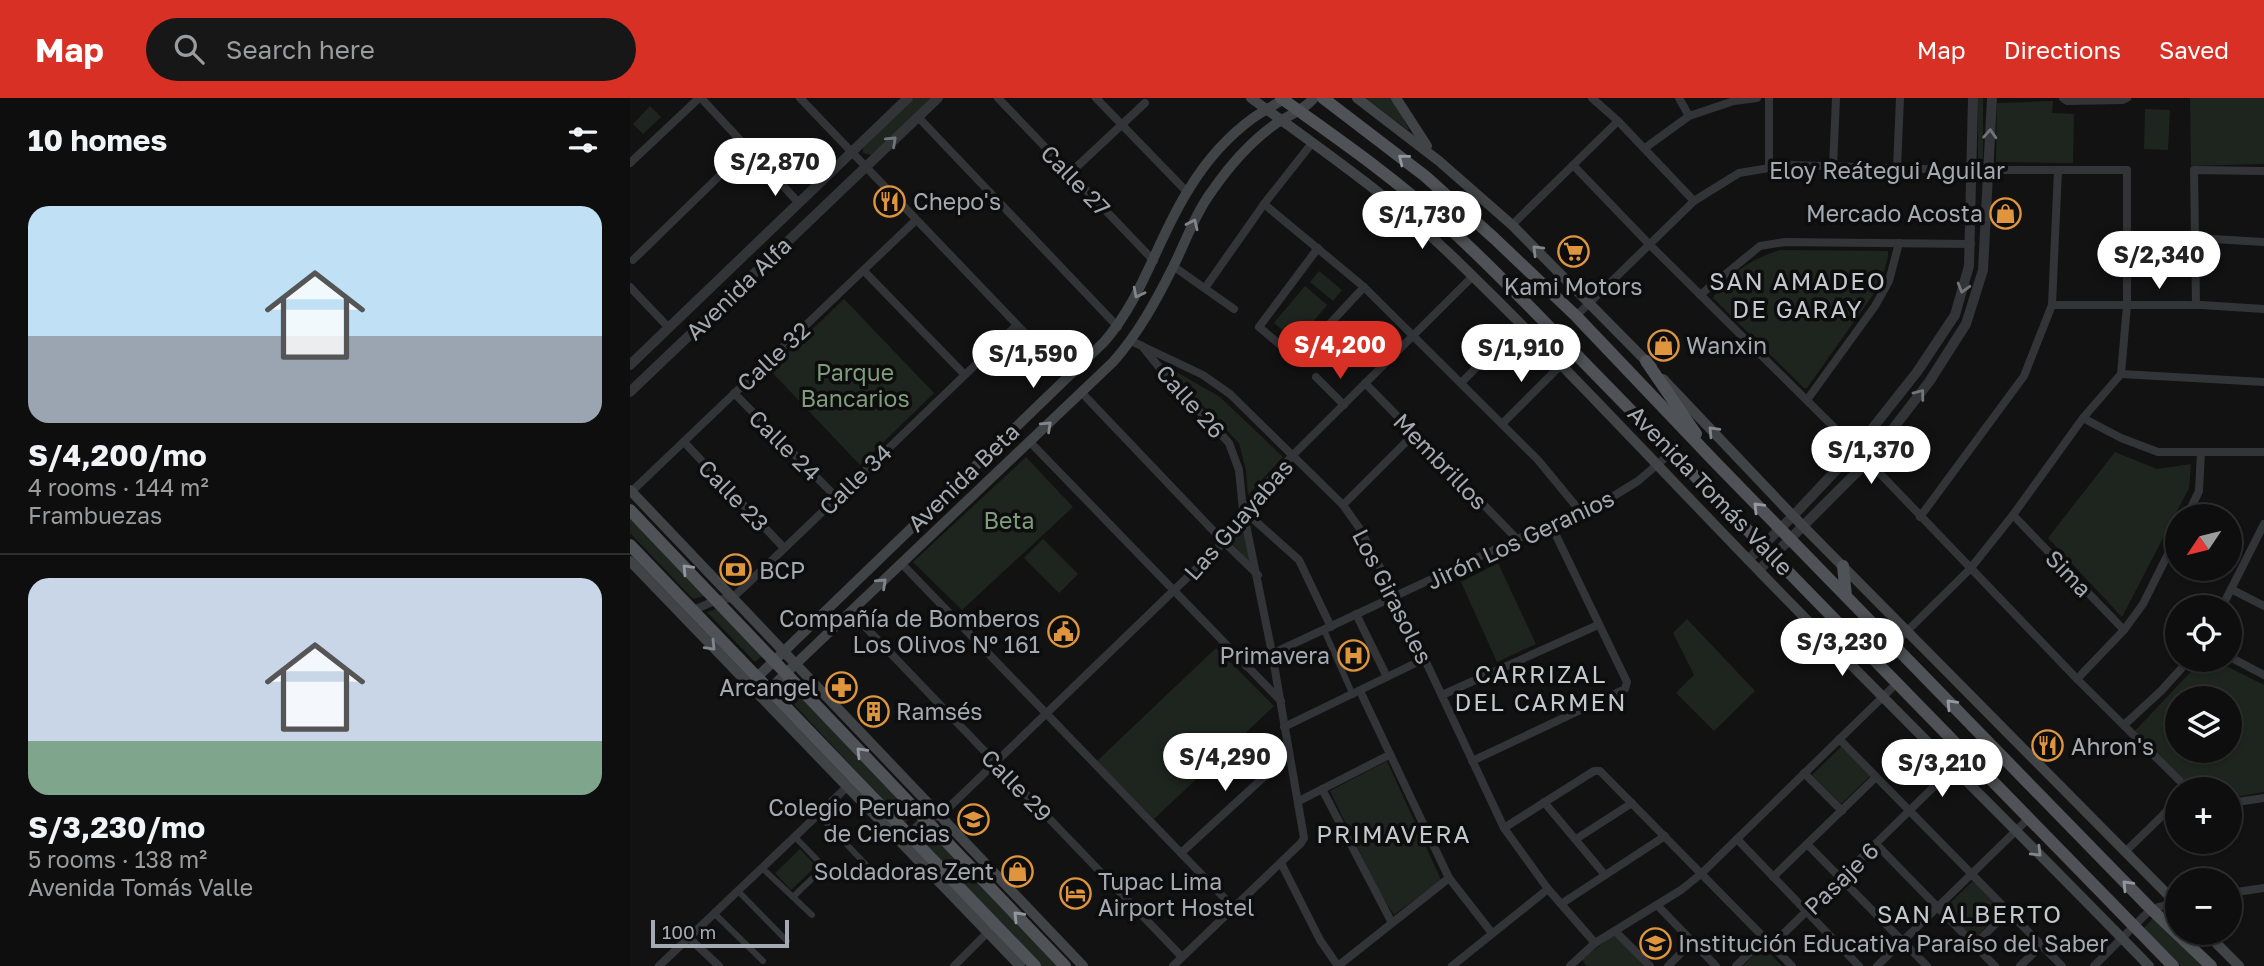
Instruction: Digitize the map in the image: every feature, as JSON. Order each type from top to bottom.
[{"type":"main road","name":"Avenida Tomás Valle","points":[[1251,98],[1395,206],[1448,253],[1520,323],[1821,635],[2149,966]]},
{"type":"main road","name":"Avenida Beta","points":[[765,694],[1082,393],[1130,341],[1147,316],[1199,211],[1229,166],[1255,140],[1281,120],[1300,111],[1314,98]]},
{"type":"main road","name":"Avenida Tomás Valle","points":[[1323,98],[1425,177],[1576,316],[1716,464],[2151,909],[2211,966]]},
{"type":"main road","name":"Avenida Tomás Valle","points":[[1357,98],[1439,161],[1512,225],[1793,516],[2165,891]]},
{"type":"main road","points":[[1396,98],[1439,161]]},
{"type":"main road","name":"Avenida Tomás Valle","points":[[1283,99],[1364,157],[1440,219],[1526,303],[2173,966]]},
{"type":"main road","name":"Avenida Beta","points":[[753,681],[1118,327],[1134,301],[1187,192],[1231,136],[1283,99]]},
{"type":"main road","points":[[1646,361],[1716,464]]},
{"type":"main road","points":[[631,490],[732,598],[779,656],[925,818],[1065,966]]},
{"type":"main road","points":[[948,493],[962,507]]},
{"type":"main road","points":[[630,509],[717,600],[779,656]]},
{"type":"main road","points":[[648,528],[631,553],[932,867],[992,928],[1035,966]]},
{"type":"main road","points":[[1843,566],[1846,596]]},
{"type":"main road","points":[[1821,635],[1836,621]]},
{"type":"main road","points":[[813,623],[826,636]]},
{"type":"main road","points":[[791,669],[940,816],[1083,966]]},
{"type":"main road","points":[[992,928],[1017,965]]},
{"type":"main road","points":[[2218,945],[2239,966]]},
{"type":"street","points":[[630,163],[700,98],[798,202]]},
{"type":"street","points":[[800,98],[1068,378]]},
{"type":"street","name":"Avenida Alfa","points":[[630,365],[908,98]]},
{"type":"street","name":"Avenida Alfa","points":[[630,391],[938,98]]},
{"type":"street","name":"Calle 27","points":[[998,98],[1154,261]]},
{"type":"street","points":[[1096,98],[1187,192]]},
{"type":"street","points":[[1592,98],[1645,148],[1694,201]]},
{"type":"street","points":[[1679,98],[1689,116]]},
{"type":"street","points":[[1645,148],[1689,116],[1734,101],[1757,98]]},
{"type":"street","points":[[1769,98],[1769,168]]},
{"type":"street","points":[[1833,167],[1836,98]]},
{"type":"street","points":[[1897,168],[1900,98]]},
{"type":"street","points":[[1748,560],[1856,449],[1917,372],[1955,315],[1969,266],[1971,244],[1973,98]]},
{"type":"street","points":[[1759,570],[1868,461],[1929,382],[1966,324],[1983,270],[1992,98]]},
{"type":"street","points":[[2063,99],[2127,98]]},
{"type":"street","points":[[1069,174],[1145,103]]},
{"type":"street","points":[[918,117],[1118,327]]},
{"type":"street","points":[[1512,225],[1618,121]]},
{"type":"street","points":[[1205,288],[1264,204],[1312,143]]},
{"type":"street","points":[[633,260],[748,148]]},
{"type":"street","points":[[1573,165],[1868,461],[2077,680],[2176,777]]},
{"type":"street","name":"Eloy Reátegui Aguilar","points":[[1576,316],[1694,201],[1739,173],[1788,165],[2127,170],[2127,305]]},
{"type":"street","points":[[1920,517],[2024,376],[2052,305],[2058,170]]},
{"type":"street","points":[[2196,306],[2194,170],[2264,171]]},
{"type":"street","points":[[1264,204],[1364,287],[1547,470],[1580,512]]},
{"type":"street","name":"Calle 32","points":[[631,490],[916,220]]},
{"type":"street","points":[[2195,238],[2264,242]]},
{"type":"street","points":[[1700,295],[1760,246],[1785,242],[1971,244]]},
{"type":"street","points":[[1807,400],[1875,306],[1889,281],[1899,243]]},
{"type":"street","points":[[1318,248],[1259,327],[1297,359],[1364,287]]},
{"type":"street","points":[[1173,267],[1234,309]]},
{"type":"street","points":[[864,271],[964,374]]},
{"type":"street","name":"Las Guayabas","points":[[940,816],[1224,542],[1243,510],[1293,455],[1472,277]]},
{"type":"street","points":[[630,287],[669,328]]},
{"type":"street","points":[[2052,305],[2264,309]]},
{"type":"street","points":[[1894,644],[1970,569],[2083,418],[2121,374],[2127,305]]},
{"type":"street","points":[[1461,383],[1520,323]]},
{"type":"street","name":"Calle 34","points":[[732,598],[1017,325]]},
{"type":"street","name":"Calle 26","points":[[1130,341],[1142,346],[1229,443],[1239,470],[1243,510],[1258,575],[1304,838],[1281,863]]},
{"type":"street","name":"Los Girasoles","points":[[1142,346],[1218,384],[1245,407],[1343,505],[1360,529],[1395,596],[1504,828],[1548,889],[1595,943]]},
{"type":"street","points":[[1502,424],[1561,365]]},
{"type":"street","points":[[2121,374],[2264,382]]},
{"type":"street","points":[[1316,377],[1343,405]]},
{"type":"street","name":"Membrillos","points":[[1366,383],[1517,539]]},
{"type":"street","name":"Calle 24","points":[[734,393],[836,497]]},
{"type":"street","points":[[1082,393],[1258,575]]},
{"type":"street","points":[[2083,418],[2122,438],[2158,452],[2264,452]]},
{"type":"street","points":[[1343,505],[1415,433]]},
{"type":"street","name":"Calle 23","points":[[684,442],[784,548]]},
{"type":"street","points":[[1030,442],[1281,701]]},
{"type":"street","name":"Jirón Los Geranios","points":[[1246,666],[1626,489],[1672,452]]},
{"type":"street","points":[[2193,504],[2200,491],[2201,452]]},
{"type":"street","points":[[1243,510],[1299,560],[1356,693],[1390,755],[1449,878],[1492,933]]},
{"type":"street","name":"Sima","points":[[2013,515],[2124,630]]},
{"type":"street","points":[[1472,761],[1625,689],[1627,682],[1551,525]]},
{"type":"street","points":[[2228,595],[2264,526]]},
{"type":"street","points":[[2077,680],[2124,630],[2143,604],[2165,560]]},
{"type":"street","points":[[902,564],[1233,907]]},
{"type":"street","points":[[2231,589],[2264,606]]},
{"type":"street","points":[[688,615],[717,600],[732,598]]},
{"type":"street","name":"Calle 29","points":[[851,612],[1182,957]]},
{"type":"street","points":[[1356,614],[1387,677]]},
{"type":"street","points":[[1442,695],[1598,625]]},
{"type":"street","points":[[1284,727],[1424,659]]},
{"type":"street","points":[[2242,663],[2264,675]]},
{"type":"street","points":[[2124,725],[2178,672]]},
{"type":"street","points":[[1570,966],[1580,962],[1595,943],[1701,874],[1897,684]]},
{"type":"street","points":[[1839,739],[2062,966]]},
{"type":"street","points":[[1181,853],[1289,754]]},
{"type":"street","points":[[1299,802],[1390,755]]},
{"type":"street","name":"Pasaje 6","points":[[1737,966],[1807,912],[1954,767]]},
{"type":"street","points":[[1504,828],[1597,770],[1600,771],[1792,966]]},
{"type":"street","points":[[1804,773],[1842,811]]},
{"type":"street","points":[[1773,877],[1876,777]]},
{"type":"street","points":[[659,966],[851,783]]},
{"type":"street","points":[[1322,789],[1392,923]]},
{"type":"street","points":[[2242,801],[2264,798]]},
{"type":"street","points":[[1544,802],[1605,875]]},
{"type":"street","points":[[1576,839],[1632,803]]},
{"type":"street","points":[[2125,852],[2164,814]]},
{"type":"street","points":[[819,815],[870,869]]},
{"type":"street","points":[[905,838],[925,818],[940,816]]},
{"type":"street","points":[[1877,966],[2029,818]]},
{"type":"street","points":[[793,897],[824,867],[795,836]]},
{"type":"street","points":[[1561,904],[1665,836]]},
{"type":"street","points":[[1737,839],[1859,966]]},
{"type":"street","points":[[1807,844],[1927,966]]},
{"type":"street","points":[[1875,845],[1995,966]]},
{"type":"street","points":[[1173,966],[1281,863],[1320,940],[1338,966],[1449,878]]},
{"type":"street","points":[[762,868],[812,915]]},
{"type":"street","points":[[2242,891],[2264,888]]},
{"type":"street","points":[[1452,966],[1548,889]]},
{"type":"street","points":[[738,891],[787,941]]},
{"type":"street","points":[[1657,905],[1716,966]]},
{"type":"street","points":[[2094,966],[2151,909],[2165,906]]},
{"type":"street","points":[[1974,945],[2009,911]]},
{"type":"street","points":[[715,914],[763,961]]},
{"type":"street","points":[[954,966],[992,928]]},
{"type":"street","points":[[1615,931],[1650,966]]},
{"type":"street","points":[[688,937],[719,966]]},
{"type":"street","points":[[1668,966],[1693,941]]},
{"type":"street","points":[[2020,966],[2042,945]]},
{"type":"green space","points":[[914,98],[932,98],[874,154],[863,153],[866,145]]},
{"type":"green space","points":[[1365,98],[1392,98],[1409,129],[1408,130]]},
{"type":"green space","points":[[1978,98],[1983,98],[1983,159],[1978,160]]},
{"type":"green space","points":[[2190,98],[2264,98],[2264,164],[2191,166]]},
{"type":"green space","points":[[2053,101],[2052,113],[2074,114],[2073,163],[1996,162],[1997,103]]},
{"type":"green space","points":[[650,106],[661,117],[643,134],[633,124]]},
{"type":"green space","points":[[2145,109],[2170,110],[2168,150],[2144,149]]},
{"type":"green space","points":[[1780,250],[1888,251],[1880,285],[1807,388],[1713,298],[1742,268]]},
{"type":"green space","points":[[1319,271],[1342,290],[1333,301],[1310,282]]},
{"type":"green space","points":[[1305,286],[1327,305],[1296,342],[1274,323]]},
{"type":"green space","name":"Parque Bancarios","points":[[844,299],[934,393],[860,465],[770,370]]},
{"type":"green space","points":[[1161,363],[1220,397],[1283,457],[1248,495],[1246,470],[1239,443]]},
{"type":"green space","points":[[2115,452],[2157,469],[2191,464],[2189,488],[2181,504],[2165,504],[2165,534],[2122,617],[2048,538]]},
{"type":"green space","name":"Beta","points":[[1026,457],[1073,507],[962,610],[913,562]]},
{"type":"green space","points":[[630,518],[705,596],[693,599],[630,533]]},
{"type":"green space","points":[[1244,520],[1250,563],[1229,540]]},
{"type":"green space","points":[[1043,539],[1078,574],[1059,593],[1024,558]]},
{"type":"green space","points":[[1498,563],[1536,644],[1497,662],[1461,582]]},
{"type":"green space","points":[[719,608],[764,654],[755,662],[707,612]]},
{"type":"green space","points":[[1687,619],[1755,691],[1714,731],[1676,693],[1694,675],[1673,633]]},
{"type":"green space","points":[[1216,648],[1274,706],[1154,819],[1097,761]]},
{"type":"green space","points":[[2191,672],[2238,672],[2264,685],[2264,792],[2242,796],[2242,777],[2181,777],[2167,763],[2242,763],[2242,686],[2177,686]]},
{"type":"green space","points":[[795,691],[913,816],[905,823],[788,698]]},
{"type":"green space","points":[[2165,699],[2165,761],[2134,732]]},
{"type":"green space","points":[[1841,747],[1870,776],[1841,804],[1812,775]]},
{"type":"green space","points":[[1387,761],[1441,880],[1394,915],[1379,891],[1330,791]]},
{"type":"green space","points":[[924,825],[1061,966],[1040,966],[915,836]]},
{"type":"green space","points":[[800,849],[816,866],[791,890],[775,873]]},
{"type":"green space","points":[[1974,880],[2002,911],[1973,940],[1944,909]]},
{"type":"green space","points":[[2153,918],[2165,930],[2165,945],[2181,945],[2203,966],[2181,966],[2144,928]]},
{"type":"green space","points":[[1615,934],[1645,966],[1586,966],[1582,959]]},
{"type":"green space","points":[[1763,946],[1782,966],[1743,966]]},
{"type":"place","name":"Chepo's","points":[[890,201]]},
{"type":"place","name":"Mercado Acosta","points":[[2006,213]]},
{"type":"place","name":"Kami Motors","points":[[1573,252]]},
{"type":"place","name":"Wanxin","points":[[1663,345]]},
{"type":"place","name":"BCP","points":[[736,570]]},
{"type":"place","name":"Compañía de Bomberos Los Olivos Nº 161","points":[[1063,631]]},
{"type":"place","name":"Primavera","points":[[1353,655]]},
{"type":"place","name":"Arcangel","points":[[841,687]]},
{"type":"place","name":"Ramsés","points":[[873,711]]},
{"type":"place","name":"Ahron's","points":[[2048,746]]},
{"type":"place","name":"Colegio Peruano de Ciencias","points":[[973,820]]},
{"type":"place","name":"Soldadoras Zent","points":[[1017,871]]},
{"type":"place","name":"Tupac Lima Airport Hostel","points":[[1075,894]]},
{"type":"place","name":"Institución Educativa Paraíso del Saber","points":[[1655,943]]},
{"type":"district","name":"SAN AMADEO DE GARAY","points":[[1798,294]]},
{"type":"district","name":"CARRIZAL DEL CARMEN","points":[[1541,687]]},
{"type":"district","name":"PRIMAVERA","points":[[1394,833]]},
{"type":"district","name":"SAN ALBERTO","points":[[1970,913]]}]
